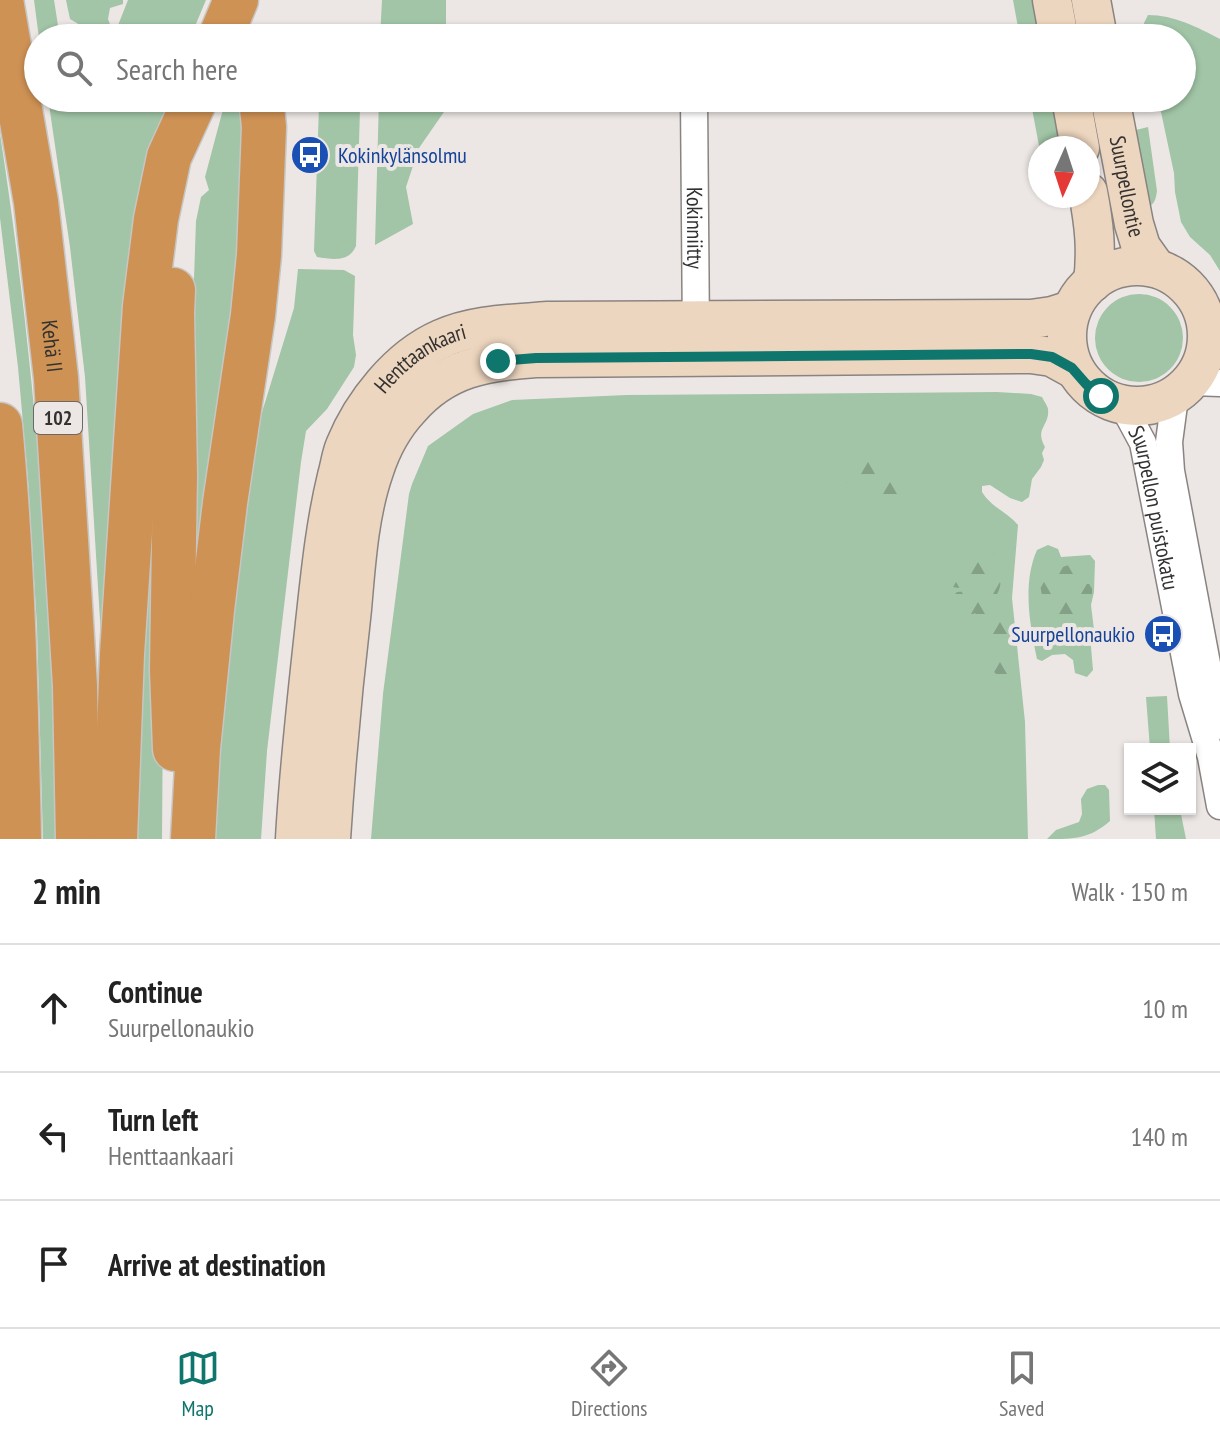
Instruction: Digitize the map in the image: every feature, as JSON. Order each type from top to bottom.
[{"type":"highway","name":"Kehä II","points":[[1,0],[36,202],[56,378],[75,686],[78,839]]},
{"type":"highway","points":[[226,24],[236,0]]},
{"type":"highway","points":[[250,0],[253,24]]},
{"type":"highway","points":[[115,839],[122,654],[145,306],[156,219],[169,157],[190,112]]},
{"type":"highway","points":[[179,839],[172,670],[175,475],[172,313],[177,221],[193,112]]},
{"type":"highway","points":[[193,839],[198,748],[212,610],[259,255],[262,112]]},
{"type":"highway","points":[[0,425],[8,510],[19,839]]},
{"type":"main road","points":[[1052,0],[1056,24]]},
{"type":"main road","points":[[1091,0],[1095,24]]},
{"type":"main road","name":"Suurpellontie","points":[[1074,112],[1078,136]]},
{"type":"main road","name":"Suurpellontie","points":[[1113,112],[1134,224],[1141,247],[1156,268]]},
{"type":"main road","name":"Suurpellontie","points":[[1082,296],[1096,254],[1091,208]]},
{"type":"main road","points":[[1132,266],[1156,268],[1176,278],[1189,290],[1213,334],[1196,387],[1151,404],[1122,404],[1101,396],[1072,368],[1066,348],[1067,330],[1082,296],[1112,270],[1132,266]]},
{"type":"main road","name":"Henttaankaari","points":[[331,839],[336,751],[364,510],[374,470],[392,431],[410,407],[434,386],[468,367],[498,361],[696,339],[1031,319],[1052,316],[1082,296]]},
{"type":"main road","name":"Henttaankaari","points":[[295,839],[321,564],[330,502],[344,448],[375,393],[413,356],[439,339],[492,325],[548,321],[696,339],[1031,354],[1052,357],[1072,368]]},
{"type":"street","name":"Kokinniitty","points":[[694,112],[696,339]]},
{"type":"street","name":"Suurpellon puistokatu","points":[[1196,387],[1171,419],[1169,442],[1171,471],[1211,685],[1211,757]]},
{"type":"street","name":"Suurpellon puistokatu","points":[[1122,404],[1143,443],[1192,694],[1211,757],[1220,806]]},
{"type":"green space","points":[[34,0],[54,0],[58,24],[37,24]]},
{"type":"green space","points":[[66,0],[123,0],[123,4],[110,8],[110,24],[78,24],[70,19]]},
{"type":"green space","points":[[128,0],[206,0],[196,24],[119,24]]},
{"type":"green space","points":[[382,0],[446,0],[446,24],[381,24]]},
{"type":"green space","points":[[1013,0],[1035,0],[1039,24],[1017,24]]},
{"type":"green space","points":[[1148,15],[1189,24],[1144,24]]},
{"type":"green space","points":[[1196,27],[1220,39],[1220,271],[1181,222],[1161,112],[1196,112]]},
{"type":"green space","points":[[50,112],[166,112],[155,146],[102,652],[85,377]]},
{"type":"green space","points":[[222,112],[243,112],[241,243],[194,626],[192,337],[196,221],[201,197],[209,190],[205,177]]},
{"type":"green space","points":[[319,112],[360,112],[356,246],[349,255],[340,259],[317,257],[314,251]]},
{"type":"green space","points":[[379,112],[444,112],[419,148],[406,187],[413,224],[375,245]]},
{"type":"green space","points":[[1033,112],[1056,112],[1061,136],[1037,136]]},
{"type":"green space","points":[[1148,127],[1157,191],[1154,202],[1148,207],[1141,181],[1136,130]]},
{"type":"green space","points":[[0,134],[27,338],[40,475],[53,702],[55,839],[43,839],[37,627],[28,479],[0,218]]},
{"type":"green space","points":[[298,269],[344,270],[355,276],[353,335],[356,355],[354,367],[327,409],[306,431],[267,751],[261,839],[214,839],[224,669],[255,435],[294,308]]},
{"type":"green space","points":[[1139,294],[1156,297],[1170,307],[1180,321],[1183,338],[1180,355],[1170,369],[1156,379],[1139,382],[1122,379],[1108,369],[1098,355],[1095,338],[1098,321],[1108,307],[1122,297]]},
{"type":"green space","points":[[997,392],[1042,397],[1048,409],[1041,435],[1045,447],[1042,453],[1044,460],[1032,479],[1029,497],[1022,502],[990,485],[982,486],[982,492],[994,506],[1018,525],[1012,598],[1025,722],[1028,839],[371,839],[383,694],[409,494],[428,446],[473,414],[512,400],[627,395]]},
{"type":"green space","points":[[862,450],[877,452],[878,462],[885,470],[895,472],[895,483],[903,486],[911,477],[922,478],[923,489],[910,495],[903,506],[891,509],[879,502],[873,493],[849,485],[835,472],[836,462]]},
{"type":"green space","points":[[154,467],[163,706],[162,839],[134,839]]},
{"type":"green space","points":[[1048,545],[1058,549],[1061,557],[1090,555],[1095,561],[1091,605],[1093,670],[1087,677],[1075,673],[1073,660],[1065,654],[1052,655],[1042,661],[1037,659],[1030,619],[1030,577],[1037,550]]},
{"type":"green space","points":[[987,551],[997,555],[995,568],[1000,584],[996,600],[1006,610],[1016,657],[1016,664],[1009,676],[1001,678],[994,672],[994,665],[1005,647],[1000,642],[988,640],[985,634],[988,626],[1000,622],[1000,617],[982,621],[975,613],[960,612],[952,604],[952,597],[957,592],[971,591],[953,587],[951,578],[954,570],[959,566],[976,565],[976,556]]},
{"type":"green space","points":[[1077,562],[1086,564],[1077,581],[1092,584],[1092,594],[1081,595],[1075,591],[1073,594],[1079,612],[1077,619],[1068,623],[1057,622],[1046,616],[1040,585],[1053,570]]},
{"type":"green space","points":[[1167,696],[1170,743],[1150,743],[1146,697]]},
{"type":"green space","points":[[1105,785],[1109,790],[1110,821],[1081,837],[1047,839],[1056,830],[1079,822],[1081,799],[1087,789]]},
{"type":"green space","points":[[1154,815],[1181,815],[1186,839],[1156,839]]},
{"type":"place","name":"Kokinkylänsolmu","points":[[310,155]]},
{"type":"place","name":"Suurpellonaukio","points":[[1163,634]]},
{"type":"route","points":[[498,361],[536,358],[1031,354],[1052,357],[1072,368],[1101,396]]}]
